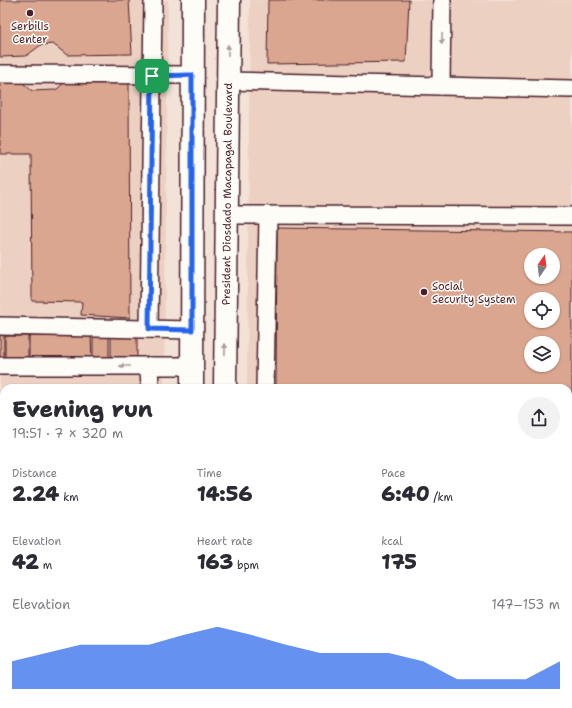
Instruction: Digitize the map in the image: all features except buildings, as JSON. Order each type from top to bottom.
[{"type":"main road","points":[[192,384],[193,0]]},
{"type":"main road","name":"President Diosdado Macapagal Boulevard","points":[[225,384],[229,0]]},
{"type":"main road","points":[[193,215],[227,215]]},
{"type":"lane","points":[[149,329],[153,0]]},
{"type":"lane","points":[[441,86],[442,0]]},
{"type":"lane","points":[[0,74],[152,76],[192,75]]},
{"type":"lane","points":[[228,80],[572,88]]},
{"type":"lane","points":[[227,215],[572,216]]},
{"type":"lane","points":[[265,384],[268,215]]},
{"type":"lane","points":[[0,326],[192,330]]},
{"type":"lane","points":[[0,366],[192,366]]},
{"type":"lane","points":[[149,366],[150,384]]},
{"type":"shaded area","points":[[0,0],[168,0],[164,384],[0,384]]},
{"type":"shaded area","points":[[250,0],[572,0],[572,384],[247,384]]},
{"type":"place","name":"Serbilis Center","points":[[30,13]]},
{"type":"place","name":"Social Security System","points":[[424,292]]},
{"type":"route","points":[[192,75],[192,330],[149,329],[152,76],[192,75]]}]
